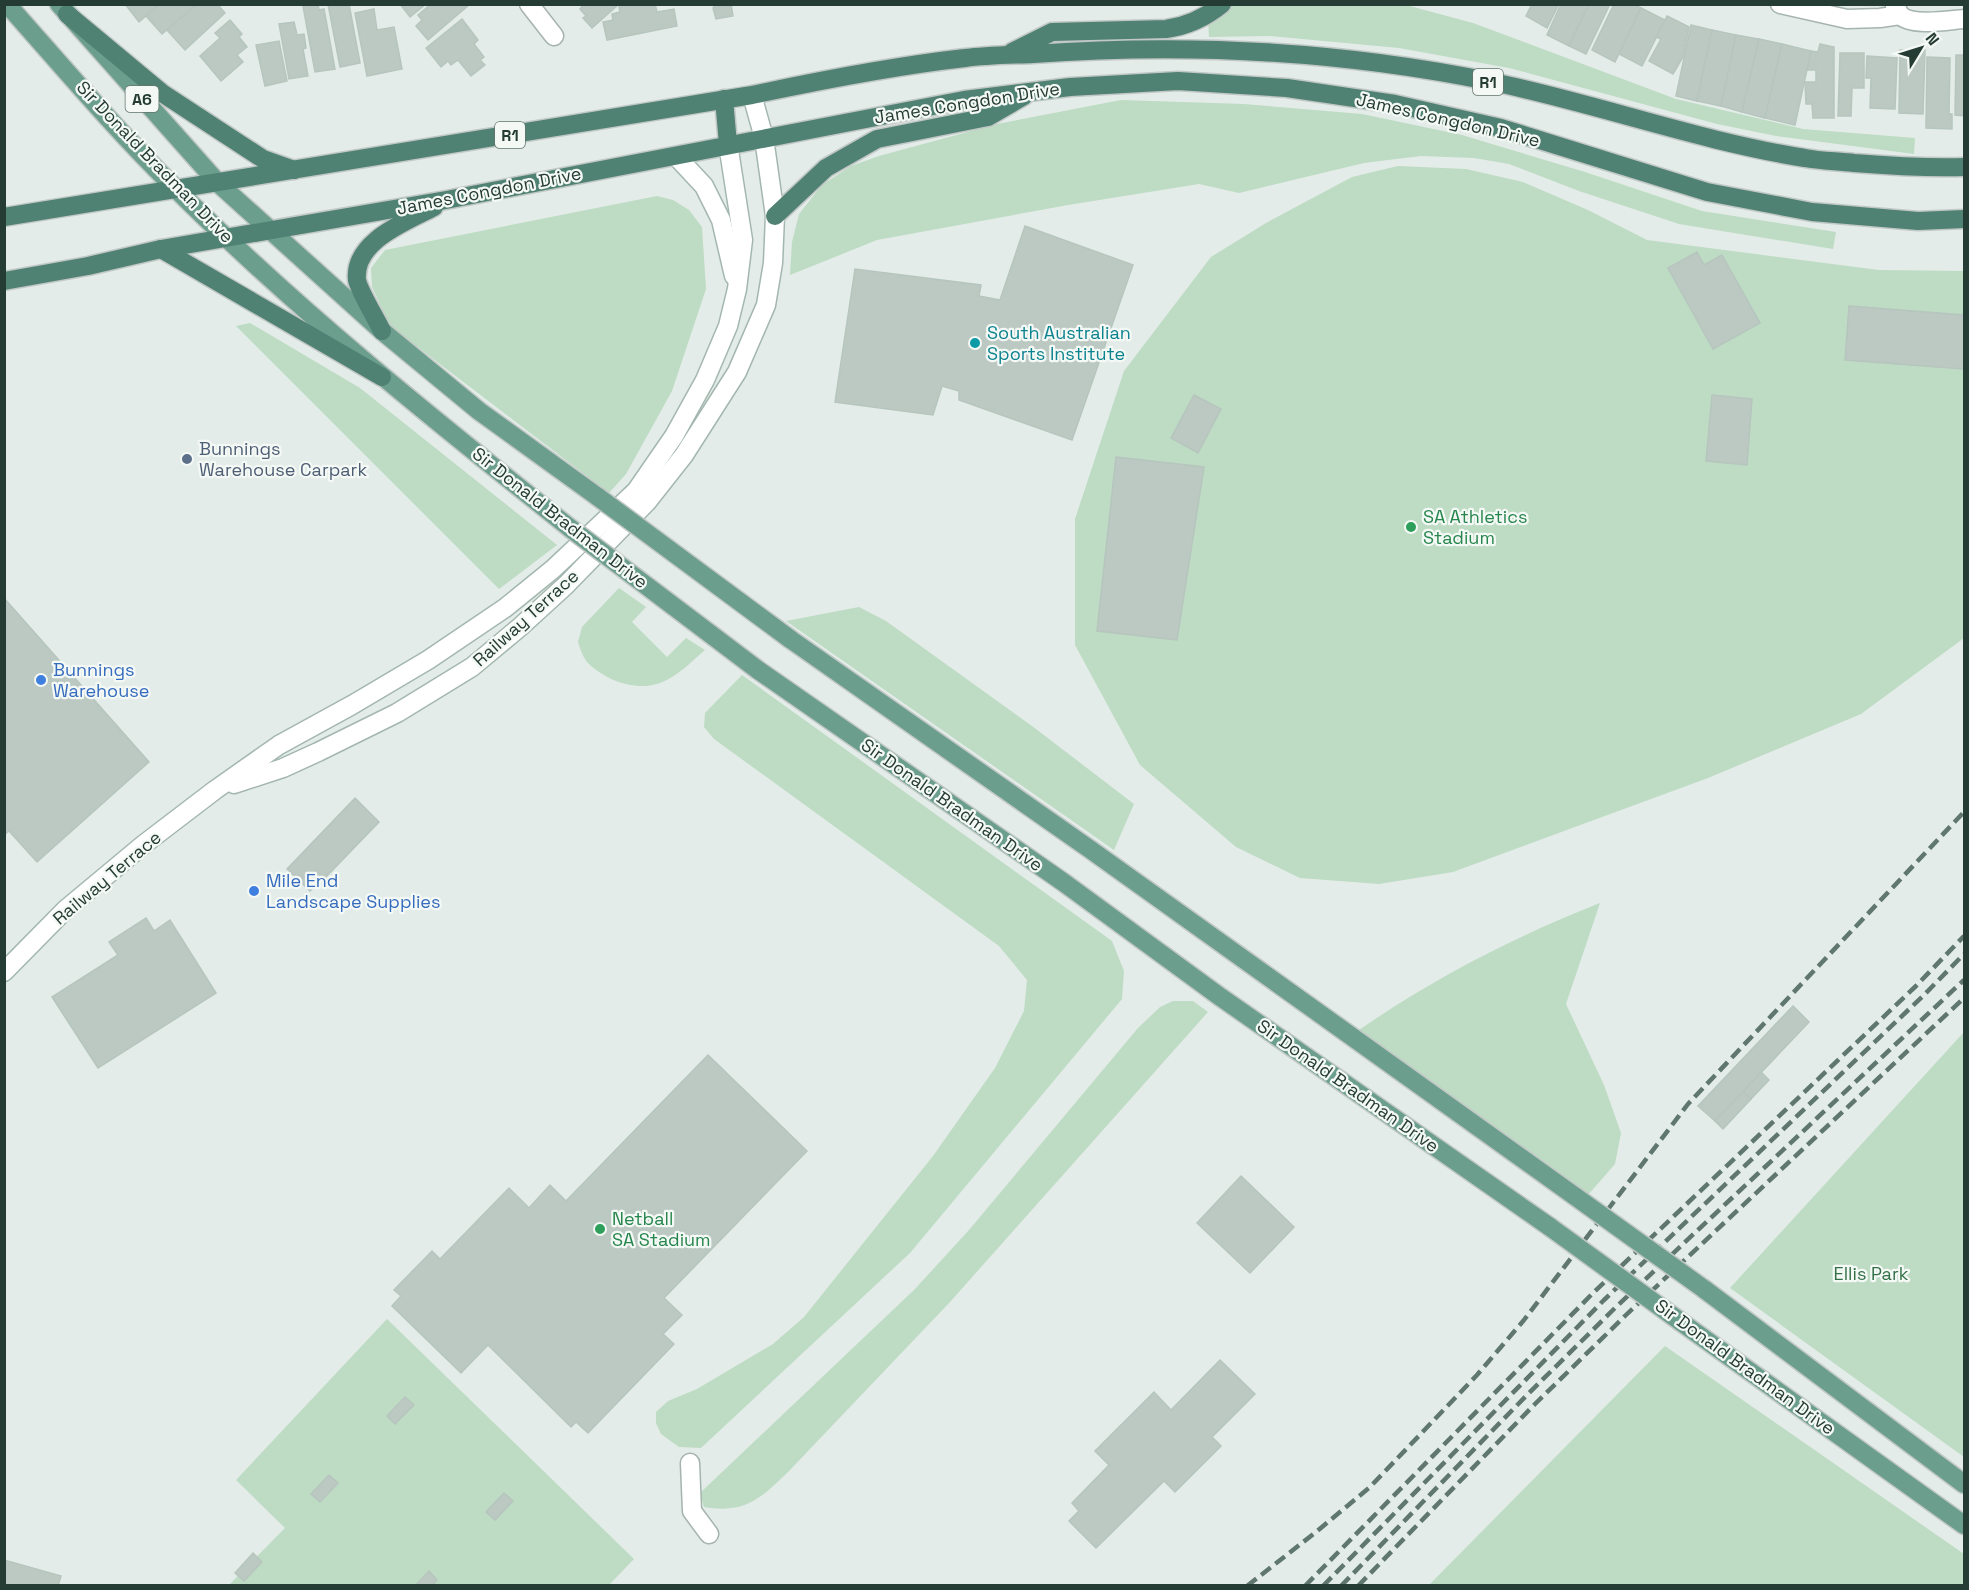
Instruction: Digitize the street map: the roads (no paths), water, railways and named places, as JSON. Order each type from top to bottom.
[{"type":"highway","points":[[1005,56],[1052,32],[1181,27],[1193,23],[1222,4]]},
{"type":"highway","points":[[63,9],[162,93],[263,159],[296,171]]},
{"type":"highway","name":"James Congdon Drive","points":[[4,217],[296,171],[966,58],[1071,51],[1173,48],[1282,53],[1388,65],[1492,82],[1596,107],[1700,136],[1807,159],[1916,168],[1965,167]]},
{"type":"highway","name":"James Congdon Drive","points":[[4,281],[88,266],[161,249],[446,200],[964,100],[1070,87],[1178,81],[1287,88],[1395,104],[1501,128],[1719,194],[1812,212],[1918,221],[1965,219]]},
{"type":"highway","points":[[775,216],[826,168],[877,139],[988,117],[1031,92]]},
{"type":"highway","points":[[724,99],[728,144]]},
{"type":"highway","points":[[382,331],[357,281],[360,261],[374,241],[446,200]]},
{"type":"highway","points":[[161,249],[382,377]]},
{"type":"main road","name":"Sir Donald Bradman Drive","points":[[7,4],[176,190],[226,237],[382,377],[570,528],[758,670],[1063,882],[1219,996],[1550,1227],[1965,1525]]},
{"type":"main road","points":[[529,4],[554,36]]},
{"type":"main road","points":[[1780,4],[1847,19],[1880,18],[1897,10],[1909,20],[1922,22],[1965,19]]},
{"type":"main road","name":"Sir Donald Bradman Drive","points":[[63,9],[218,183],[382,331],[479,411],[598,496],[790,639],[1091,850],[1704,1289],[1965,1484]]},
{"type":"main road","name":"Railway Terrace","points":[[215,790],[284,768],[318,752],[397,712],[472,667],[566,585],[647,502],[684,454],[737,372],[765,305],[773,263],[775,216],[764,138],[752,95]]},
{"type":"main road","name":"Railway Terrace","points":[[4,972],[65,910],[143,845],[215,790],[279,745],[428,660],[505,608],[553,569],[636,491],[674,436],[705,380],[728,326],[737,289],[743,240],[728,144]]},
{"type":"main road","points":[[676,156],[704,186],[721,220],[737,289]]},
{"type":"main road","points":[[690,1463],[692,1511],[709,1534]]},
{"type":"railway","points":[[1247,1586],[1370,1487],[1477,1375],[1524,1320],[1688,1104],[1964,812]]},
{"type":"railway","points":[[1305,1586],[1594,1292],[1916,986],[1964,936]]},
{"type":"railway","points":[[1323,1586],[1604,1300],[1924,995],[1964,954]]},
{"type":"railway","points":[[1341,1586],[1617,1306],[1964,980]]},
{"type":"railway","points":[[1358,1586],[1535,1404],[1626,1315],[1964,998]]},
{"type":"place","name":"South Australian Sports Institute","points":[[975,343]]},
{"type":"place","name":"Bunnings Warehouse Carpark","points":[[187,459]]},
{"type":"place","name":"SA Athletics Stadium","points":[[1411,527]]},
{"type":"place","name":"Bunnings Warehouse","points":[[41,680]]},
{"type":"place","name":"Mile End Landscape Supplies","points":[[254,891]]},
{"type":"place","name":"Netball SA Stadium","points":[[600,1229]]},
{"type":"park label","name":"Ellis Park","points":[[1871,1274]]}]
